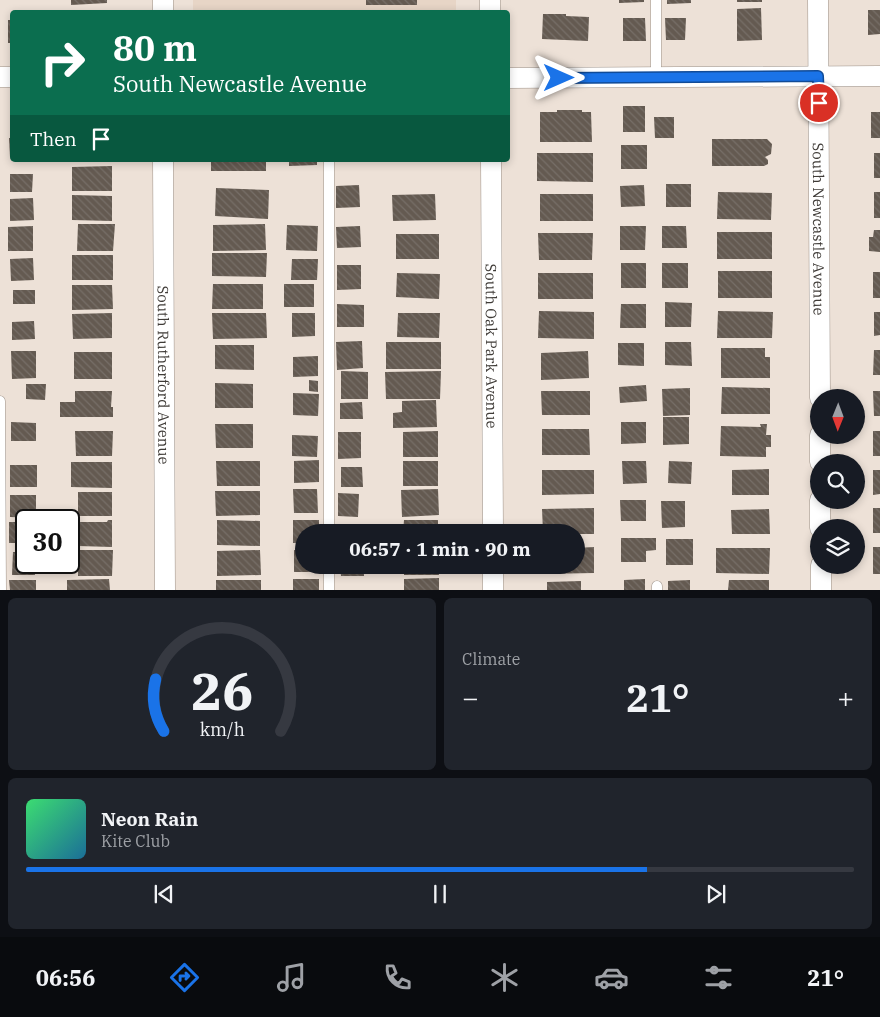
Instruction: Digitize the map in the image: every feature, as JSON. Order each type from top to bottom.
[{"type":"street","name":"South Newcastle Avenue","points":[[818,0],[820,389]]},
{"type":"street","points":[[510,78],[880,76]]},
{"type":"street","name":"South Rutherford Avenue","points":[[163,162],[165,590]]},
{"type":"street","name":"South Oak Park Avenue","points":[[491,162],[492,524]]},
{"type":"street","points":[[493,574],[493,590]]},
{"type":"street","points":[[821,574],[821,590]]},
{"type":"lane","points":[[656,0],[656,78]]},
{"type":"lane","points":[[329,162],[329,524]]},
{"type":"lane","points":[[0,402],[1,590]]},
{"type":"lane","points":[[330,574],[330,590]]},
{"type":"shaded area","points":[[193,0],[456,0],[456,10],[193,10]]},
{"type":"building","points":[[71,0],[107,0],[107,3],[71,5]]},
{"type":"building","points":[[366,0],[417,0],[417,5],[366,5]]},
{"type":"building","points":[[619,0],[644,0],[644,2],[619,3]]},
{"type":"building","points":[[667,0],[691,0],[691,3],[667,4]]},
{"type":"building","points":[[737,0],[762,0],[762,2],[737,2]]},
{"type":"building","points":[[761,8],[762,40],[737,41],[737,9]]},
{"type":"building","points":[[868,10],[880,10],[880,34],[868,35]]},
{"type":"building","points":[[543,14],[589,17],[588,41],[542,39]]},
{"type":"building","points":[[623,18],[645,18],[646,41],[623,41]]},
{"type":"building","points":[[665,18],[686,18],[685,40],[666,40]]},
{"type":"building","points":[[8,20],[10,20],[10,43],[8,43]]},
{"type":"building","points":[[623,106],[645,106],[645,132],[623,132]]},
{"type":"building","points":[[557,110],[591,112],[592,142],[540,142],[540,112],[557,112]]},
{"type":"building","points":[[871,112],[880,112],[880,138],[871,138]]},
{"type":"building","points":[[654,117],[674,117],[674,138],[655,138]]},
{"type":"building","points":[[712,139],[767,139],[772,144],[771,154],[765,157],[768,160],[768,164],[764,166],[712,166]]},
{"type":"building","points":[[621,145],[647,145],[647,169],[621,169]]},
{"type":"building","points":[[537,153],[593,153],[593,182],[537,181]]},
{"type":"building","points":[[874,153],[880,153],[880,178],[874,178]]},
{"type":"building","points":[[211,162],[266,162],[266,171],[211,171]]},
{"type":"building","points":[[289,162],[317,162],[317,165],[289,166]]},
{"type":"building","points":[[112,166],[112,191],[72,191],[72,167]]},
{"type":"building","points":[[10,174],[33,174],[32,192],[10,192]]},
{"type":"building","points":[[666,184],[691,184],[691,207],[666,207]]},
{"type":"building","points":[[359,185],[360,207],[336,208],[336,186]]},
{"type":"building","points":[[644,185],[645,206],[621,207],[620,186]]},
{"type":"building","points":[[216,188],[269,190],[268,219],[215,216]]},
{"type":"building","points":[[718,192],[772,193],[771,220],[717,219]]},
{"type":"building","points":[[874,192],[880,192],[880,218],[874,218]]},
{"type":"building","points":[[435,194],[436,220],[393,221],[392,195]]},
{"type":"building","points":[[540,194],[593,194],[593,221],[540,221]]},
{"type":"building","points":[[72,195],[112,196],[112,221],[72,220]]},
{"type":"building","points":[[33,198],[34,220],[10,221],[10,199]]},
{"type":"building","points":[[78,224],[115,224],[113,251],[77,251]]},
{"type":"building","points":[[265,224],[266,250],[213,251],[213,225]]},
{"type":"building","points":[[287,225],[318,226],[317,251],[286,250]]},
{"type":"building","points":[[33,226],[33,251],[8,251],[8,227]]},
{"type":"building","points":[[360,226],[361,247],[337,248],[336,227]]},
{"type":"building","points":[[620,226],[646,226],[645,250],[620,250]]},
{"type":"building","points":[[662,226],[686,226],[687,248],[662,248]]},
{"type":"building","points":[[874,230],[880,230],[880,252],[869,251],[869,237],[873,237]]},
{"type":"building","points":[[717,232],[772,232],[772,259],[717,259]]},
{"type":"building","points":[[538,233],[593,233],[592,260],[539,260]]},
{"type":"building","points":[[396,234],[439,234],[439,259],[396,259]]},
{"type":"building","points":[[212,253],[267,253],[266,277],[212,276]]},
{"type":"building","points":[[72,255],[113,255],[113,280],[72,280]]},
{"type":"building","points":[[33,258],[34,280],[11,281],[10,259]]},
{"type":"building","points":[[292,259],[318,259],[317,280],[291,280]]},
{"type":"building","points":[[621,263],[646,263],[646,288],[621,288]]},
{"type":"building","points":[[662,263],[688,263],[688,288],[662,288]]},
{"type":"building","points":[[337,265],[361,265],[361,289],[337,290]]},
{"type":"building","points":[[718,271],[772,271],[772,298],[718,298]]},
{"type":"building","points":[[873,272],[880,272],[880,298],[873,298]]},
{"type":"building","points":[[397,273],[440,274],[439,299],[396,297]]},
{"type":"building","points":[[538,273],[593,273],[593,299],[538,299]]},
{"type":"building","points":[[213,284],[263,284],[263,309],[212,309]]},
{"type":"building","points":[[284,284],[314,284],[314,307],[284,307]]},
{"type":"building","points":[[72,285],[112,285],[113,309],[72,310]]},
{"type":"building","points":[[13,290],[35,290],[35,304],[13,304]]},
{"type":"building","points":[[665,302],[692,303],[691,327],[665,327]]},
{"type":"building","points":[[337,304],[364,305],[364,327],[337,327]]},
{"type":"building","points":[[621,304],[646,304],[646,328],[620,328]]},
{"type":"building","points":[[539,311],[594,312],[594,339],[538,338]]},
{"type":"building","points":[[718,311],[773,312],[772,338],[717,338]]},
{"type":"building","points":[[874,312],[880,312],[880,335],[874,336]]},
{"type":"building","points":[[112,313],[112,338],[73,339],[72,314]]},
{"type":"building","points":[[212,313],[266,313],[267,338],[213,339]]},
{"type":"building","points":[[292,313],[315,313],[315,336],[292,337]]},
{"type":"building","points":[[398,313],[440,313],[439,338],[397,337]]},
{"type":"building","points":[[34,321],[35,339],[12,340],[12,322]]},
{"type":"building","points":[[362,341],[363,368],[337,370],[336,342]]},
{"type":"building","points":[[386,342],[441,342],[441,369],[386,369]]},
{"type":"building","points":[[665,342],[691,342],[692,366],[665,365]]},
{"type":"building","points":[[618,343],[644,343],[644,366],[618,365]]},
{"type":"building","points":[[215,345],[254,345],[254,370],[215,369]]},
{"type":"building","points":[[721,348],[765,348],[765,357],[770,357],[770,378],[721,378]]},
{"type":"building","points":[[874,350],[880,350],[880,375],[873,375]]},
{"type":"building","points":[[11,351],[36,351],[36,378],[12,379]]},
{"type":"building","points":[[588,351],[589,378],[541,380],[541,353]]},
{"type":"building","points":[[74,352],[112,352],[112,379],[74,379]]},
{"type":"building","points":[[318,356],[318,376],[293,377],[293,357]]},
{"type":"building","points":[[341,371],[368,372],[368,399],[341,399]]},
{"type":"building","points":[[441,371],[440,399],[386,399],[385,372]]},
{"type":"building","points":[[309,380],[318,381],[318,392],[309,391]]},
{"type":"building","points":[[215,383],[253,384],[253,408],[215,408]]},
{"type":"building","points":[[26,384],[46,384],[45,400],[26,399]]},
{"type":"building","points":[[646,385],[647,401],[620,403],[619,387]]},
{"type":"building","points":[[722,387],[770,388],[770,414],[721,414]]},
{"type":"building","points":[[690,388],[690,415],[663,416],[662,389]]},
{"type":"building","points":[[75,391],[112,391],[111,407],[113,407],[113,417],[60,417],[60,402],[75,402]]},
{"type":"building","points":[[541,391],[590,391],[590,415],[542,415]]},
{"type":"building","points":[[873,391],[880,391],[880,416],[874,416]]},
{"type":"building","points":[[293,393],[319,394],[318,416],[293,415]]},
{"type":"building","points":[[436,400],[437,427],[393,428],[393,413],[402,412],[402,401]]},
{"type":"building","points":[[362,402],[363,419],[340,419],[340,403]]},
{"type":"building","points":[[663,417],[689,417],[689,444],[663,445]]},
{"type":"building","points":[[11,422],[36,423],[36,441],[11,441]]},
{"type":"building","points":[[621,422],[646,422],[646,443],[621,444]]},
{"type":"building","points":[[215,424],[253,424],[253,448],[216,448]]},
{"type":"building","points":[[760,424],[767,424],[766,435],[771,435],[771,447],[766,447],[766,457],[720,456],[721,426],[761,427]]},
{"type":"building","points":[[542,429],[589,429],[590,455],[542,455]]},
{"type":"building","points":[[75,431],[113,431],[112,456],[76,456]]},
{"type":"building","points":[[438,431],[438,457],[403,457],[403,432]]},
{"type":"building","points":[[873,431],[880,431],[880,456],[873,456]]},
{"type":"building","points":[[338,432],[361,432],[361,458],[338,459]]},
{"type":"building","points":[[292,435],[318,436],[317,457],[292,456]]},
{"type":"building","points":[[319,460],[319,482],[294,483],[294,461]]},
{"type":"building","points":[[216,461],[260,461],[260,486],[217,486]]},
{"type":"building","points":[[403,461],[438,461],[438,486],[403,486]]},
{"type":"building","points":[[622,461],[646,461],[647,483],[623,484]]},
{"type":"building","points":[[669,461],[692,462],[691,484],[668,483]]},
{"type":"building","points":[[71,462],[112,462],[112,488],[71,487]]},
{"type":"building","points":[[10,465],[37,465],[37,487],[10,487]]},
{"type":"building","points":[[341,467],[362,467],[363,487],[341,487]]},
{"type":"building","points":[[769,469],[769,495],[732,495],[732,470]]},
{"type":"building","points":[[542,470],[594,470],[594,494],[542,495]]},
{"type":"building","points":[[873,470],[880,470],[880,494],[873,495]]},
{"type":"building","points":[[293,489],[317,489],[318,513],[294,513]]},
{"type":"building","points":[[438,489],[439,515],[402,517],[401,490]]},
{"type":"building","points":[[215,491],[260,491],[260,515],[216,516]]},
{"type":"building","points":[[78,492],[112,492],[112,516],[80,516],[80,509],[78,509]]},
{"type":"building","points":[[338,493],[359,494],[358,517],[338,516]]},
{"type":"building","points":[[10,495],[36,495],[36,509],[15,509],[15,517],[10,517]]},
{"type":"building","points":[[620,500],[646,500],[646,521],[621,521]]},
{"type":"building","points":[[661,501],[685,501],[685,527],[662,528]]},
{"type":"building","points":[[594,508],[594,534],[585,534],[585,524],[543,524],[542,509]]},
{"type":"building","points":[[873,508],[880,508],[880,533],[873,533]]},
{"type":"building","points":[[769,509],[770,534],[732,534],[731,510]]},
{"type":"building","points":[[112,520],[112,547],[80,546],[80,522],[107,522]]},
{"type":"building","points":[[217,520],[260,521],[260,546],[217,545]]},
{"type":"building","points":[[293,520],[319,520],[319,524],[295,524],[295,543],[293,543]]},
{"type":"building","points":[[404,520],[438,520],[438,524],[404,524]]},
{"type":"building","points":[[9,522],[15,522],[15,543],[9,543]]},
{"type":"building","points":[[621,538],[656,538],[656,550],[646,551],[646,562],[621,562]]},
{"type":"building","points":[[666,539],[693,539],[693,565],[666,565]]},
{"type":"building","points":[[594,547],[594,573],[585,573],[585,548]]},
{"type":"building","points":[[873,547],[880,547],[880,574],[873,574]]},
{"type":"building","points":[[716,548],[770,548],[769,574],[716,573]]},
{"type":"building","points":[[80,550],[113,550],[112,576],[78,576],[80,574]]},
{"type":"building","points":[[260,550],[261,575],[217,576],[217,551]]},
{"type":"building","points":[[294,550],[295,550],[295,572]]},
{"type":"building","points":[[13,552],[15,552],[15,574],[35,575],[12,575]]},
{"type":"building","points":[[341,574],[364,574],[364,576],[341,576]]},
{"type":"building","points":[[439,574],[439,575],[404,575]]},
{"type":"building","points":[[439,578],[439,590],[404,590],[404,579]]},
{"type":"building","points":[[109,579],[110,590],[67,590],[67,580]]},
{"type":"building","points":[[293,579],[319,579],[319,590],[293,590]]},
{"type":"building","points":[[645,579],[645,590],[624,590],[624,580]]},
{"type":"building","points":[[9,580],[36,580],[36,590],[10,590]]},
{"type":"building","points":[[216,580],[261,580],[261,590],[216,590]]},
{"type":"building","points":[[690,580],[690,590],[668,590],[668,581]]},
{"type":"building","points":[[729,580],[769,580],[769,590],[728,590]]},
{"type":"building","points":[[581,581],[581,590],[547,590],[547,582]]},
{"type":"route","points":[[559,78],[818,76],[819,103]]}]
